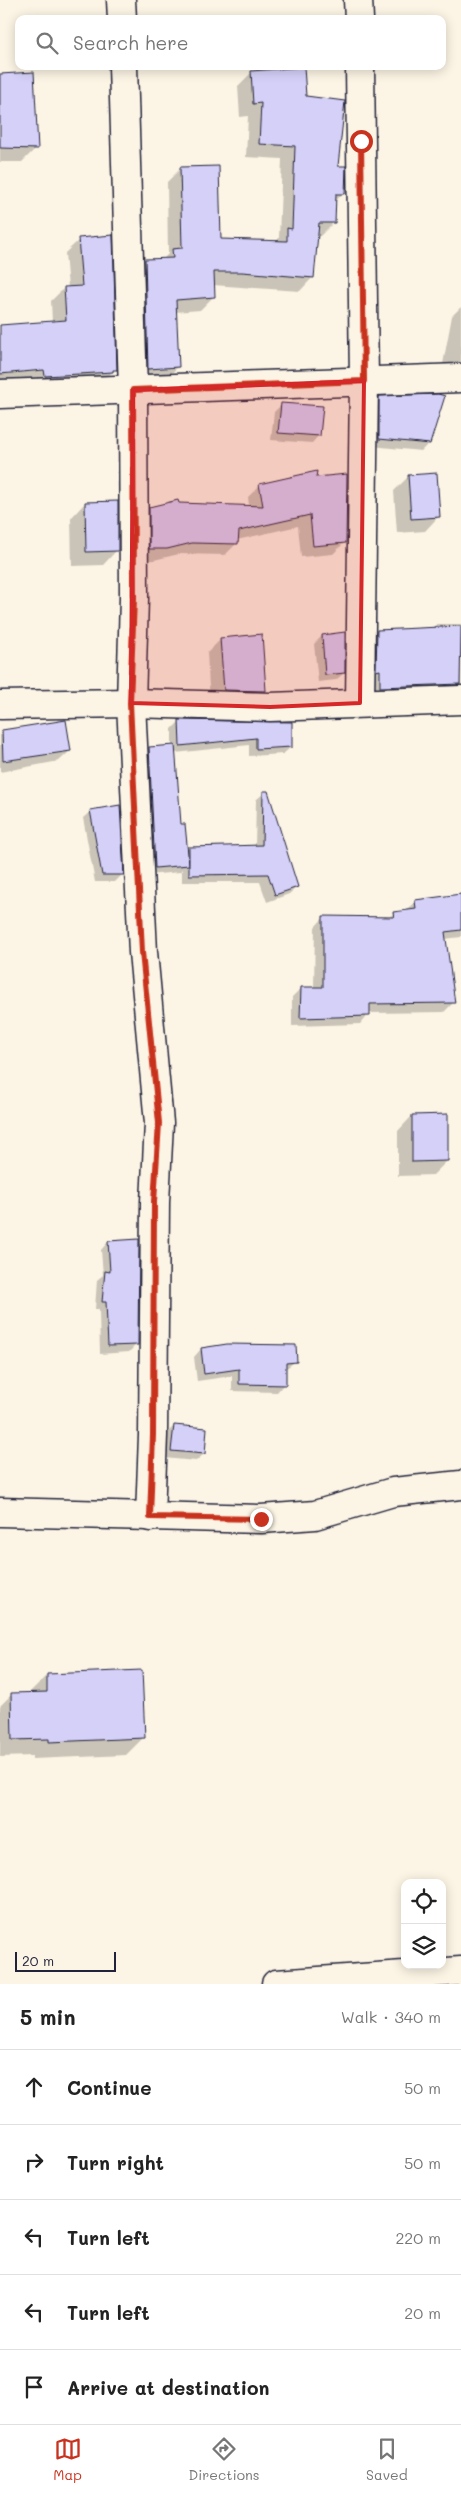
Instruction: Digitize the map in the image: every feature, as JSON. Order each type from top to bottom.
[{"type":"street","points":[[121,0],[122,15]]},
{"type":"street","points":[[358,0],[359,15]]},
{"type":"street","points":[[122,70],[133,390],[134,598],[130,703],[142,952],[159,1123],[154,1202],[153,1435],[150,1517]]},
{"type":"street","points":[[360,70],[364,381],[360,703]]},
{"type":"street","points":[[0,394],[461,378]]},
{"type":"street","points":[[0,705],[130,703],[270,707],[461,700]]},
{"type":"street","points":[[0,1512],[261,1519],[315,1515],[393,1492],[461,1485]]},
{"type":"street","points":[[276,1984],[461,1971]]},
{"type":"highlighted area","points":[[364,381],[360,703],[270,707],[131,703],[133,390]]},
{"type":"building","points":[[304,70],[306,96],[345,101],[338,166],[346,166],[345,194],[336,194],[335,223],[319,223],[314,278],[242,272],[214,272],[215,297],[176,300],[179,367],[148,369],[145,259],[173,258],[172,249],[182,248],[180,167],[219,166],[221,239],[287,241],[287,228],[292,229],[295,146],[259,144],[261,103],[253,104],[251,71]]},
{"type":"building","points":[[34,72],[38,149],[0,148],[0,74]]},
{"type":"building","points":[[113,235],[117,370],[113,370],[113,372],[45,376],[44,370],[0,374],[0,325],[66,320],[64,287],[82,286],[78,238]]},
{"type":"building","points":[[438,394],[445,396],[430,444],[379,439],[379,396]]},
{"type":"building","points":[[281,403],[323,406],[320,436],[278,433]]},
{"type":"building","points":[[317,471],[316,477],[347,474],[346,543],[313,546],[310,515],[239,531],[238,544],[192,543],[167,549],[149,549],[149,507],[178,500],[179,503],[263,506],[259,484]]},
{"type":"building","points":[[437,473],[440,517],[411,519],[408,475]]},
{"type":"building","points":[[118,501],[118,551],[86,552],[85,502]]},
{"type":"building","points":[[461,626],[460,684],[380,687],[380,670],[376,671],[377,630]]},
{"type":"building","points":[[345,632],[345,673],[325,675],[322,635]]},
{"type":"building","points":[[262,634],[266,691],[224,690],[220,638]]},
{"type":"building","points":[[66,720],[71,751],[3,761],[2,730]]},
{"type":"building","points":[[179,720],[292,722],[292,747],[256,749],[256,738],[180,746]]},
{"type":"building","points":[[175,745],[181,824],[185,824],[189,865],[155,868],[149,747]]},
{"type":"building","points":[[263,791],[268,791],[298,887],[275,895],[268,874],[189,875],[189,847],[262,845]]},
{"type":"building","points":[[120,805],[124,875],[102,875],[90,810]]},
{"type":"building","points":[[461,894],[461,930],[445,932],[455,1003],[370,1004],[370,1016],[300,1018],[301,987],[323,987],[323,916],[394,917],[393,912],[416,909],[415,900]]},
{"type":"building","points":[[448,1114],[448,1161],[412,1162],[412,1115]]},
{"type":"building","points":[[139,1239],[138,1345],[108,1346],[106,1302],[102,1302],[105,1271],[110,1272],[108,1241]]},
{"type":"building","points":[[227,1344],[296,1345],[297,1362],[286,1363],[286,1385],[239,1384],[239,1369],[204,1374],[201,1348]]},
{"type":"building","points":[[174,1425],[207,1428],[205,1454],[171,1451]]},
{"type":"building","points":[[142,1670],[145,1738],[49,1742],[49,1739],[12,1740],[11,1693],[47,1692],[47,1674]]},
{"type":"route","points":[[261,1519],[150,1517],[153,1435],[154,1202],[159,1123],[142,952],[130,703],[134,598],[133,390],[364,381],[361,141]]}]
